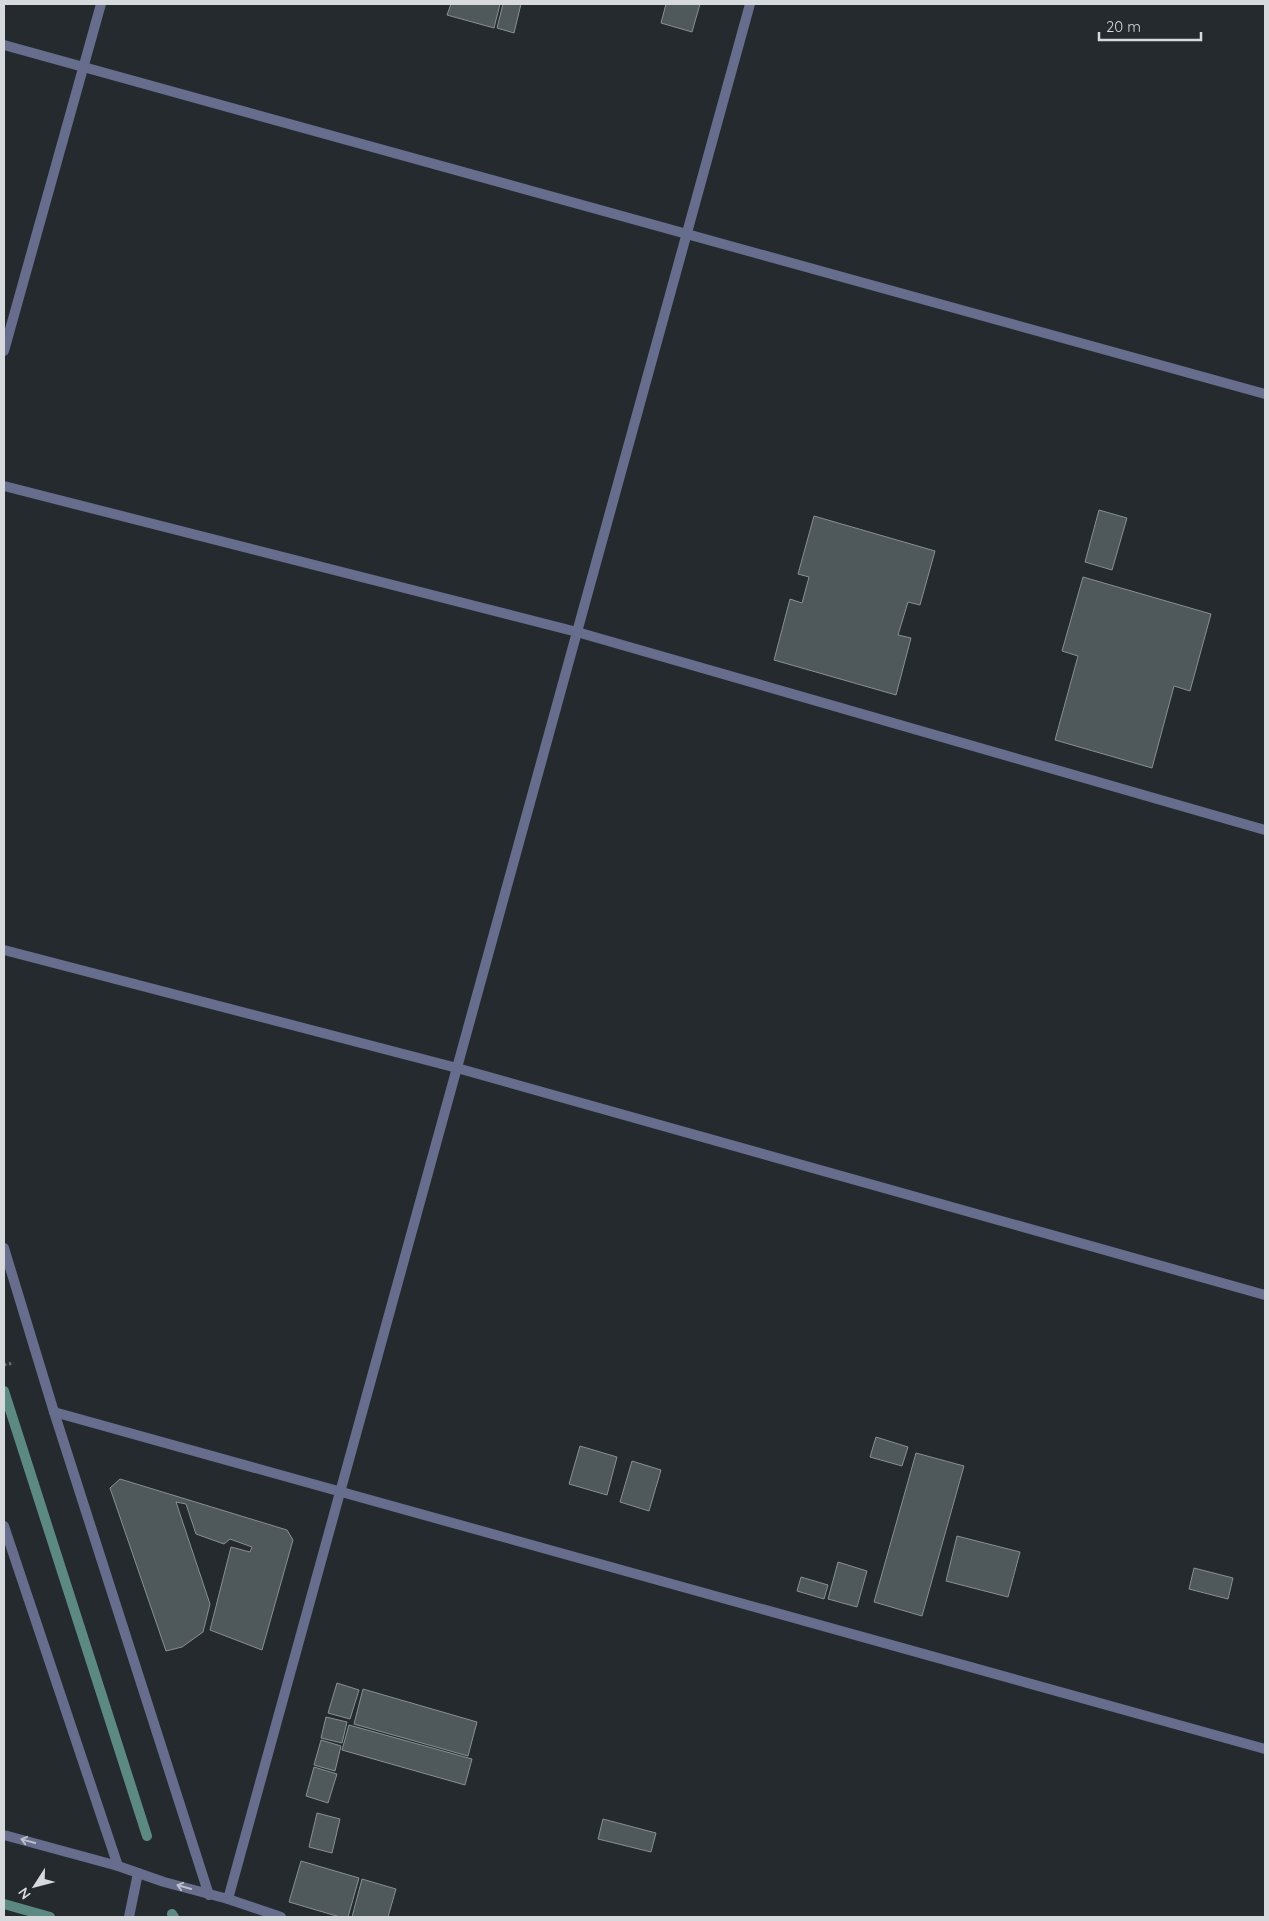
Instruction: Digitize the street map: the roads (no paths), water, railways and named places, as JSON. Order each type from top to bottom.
[{"type":"street","points":[[4,351],[101,4]]},
{"type":"street","points":[[228,1899],[750,4]]},
{"type":"street","points":[[4,45],[1265,394]]},
{"type":"street","points":[[4,486],[577,632],[1265,830]]},
{"type":"street","points":[[4,950],[457,1068],[1265,1295]]},
{"type":"street","points":[[4,1248],[54,1412],[209,1895]]},
{"type":"street","points":[[54,1412],[1265,1749]]},
{"type":"street","points":[[4,1526],[118,1866]]},
{"type":"street","points":[[4,1835],[118,1866],[281,1917]]},
{"type":"street","points":[[129,1917],[138,1873]]},
{"type":"waterway","points":[[4,1391],[147,1836]]},
{"type":"waterway","points":[[4,1904],[50,1917]]}]
